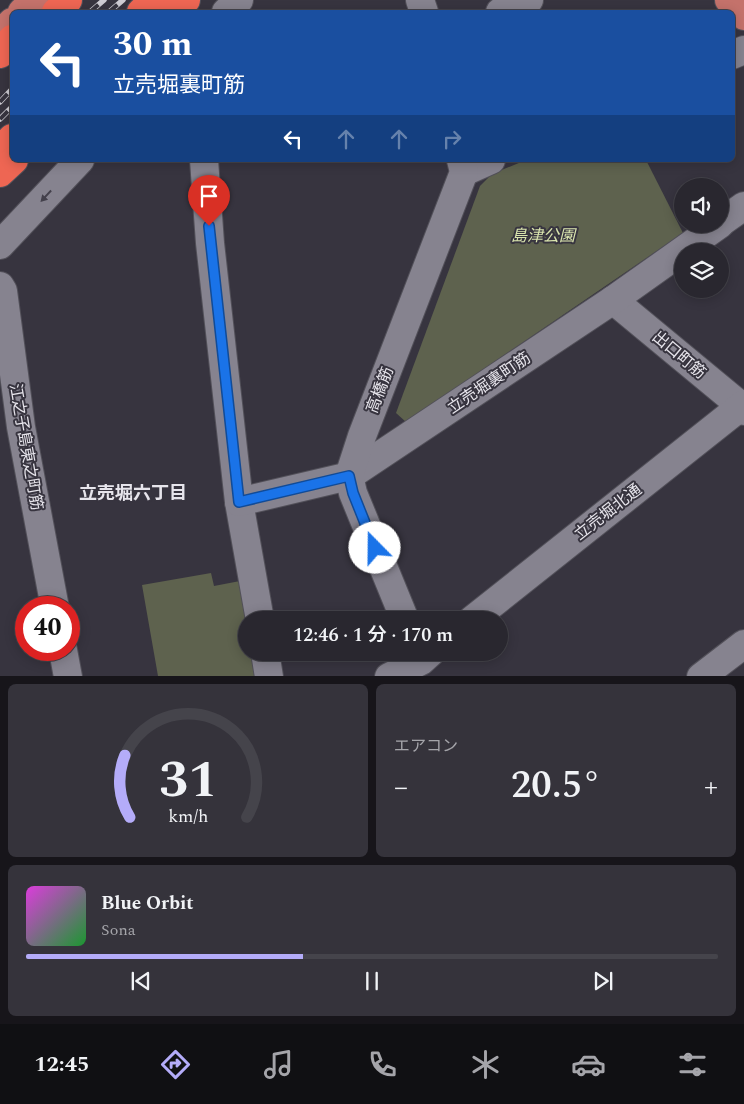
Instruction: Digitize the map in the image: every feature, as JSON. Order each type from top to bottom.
[{"type":"highway","points":[[37,10],[46,0]]},
{"type":"highway","points":[[58,10],[68,0]]},
{"type":"highway","points":[[143,10],[154,0]]},
{"type":"highway","points":[[174,10],[185,0]]},
{"type":"highway","points":[[0,54],[10,42]]},
{"type":"highway","points":[[0,70],[10,60]]},
{"type":"highway","points":[[0,150],[10,140]]},
{"type":"highway","points":[[0,173],[12,162]]},
{"type":"main road","points":[[24,10],[34,0]]},
{"type":"main road","points":[[729,0],[744,16]]},
{"type":"main road","points":[[0,34],[10,24]]},
{"type":"main road","points":[[0,182],[20,162]]},
{"type":"street","points":[[228,10],[239,0]]},
{"type":"street","points":[[505,10],[530,0]]},
{"type":"street","points":[[0,245],[78,162]]},
{"type":"street","points":[[204,162],[210,243],[239,502],[258,611]]},
{"type":"street","points":[[462,166],[481,162]]},
{"type":"street","name":"高橋筋","points":[[349,476],[462,166]]},
{"type":"street","name":"立売堀裏町筋","points":[[729,217],[744,206]]},
{"type":"street","name":"立売堀裏町筋","points":[[239,502],[349,476],[613,300],[707,233]]},
{"type":"street","name":"江之子島東之町筋","points":[[0,286],[3,291],[21,427],[53,596]]},
{"type":"street","name":"出口町筋","points":[[613,300],[743,407]]},
{"type":"street","name":"立売堀北通","points":[[483,611],[743,407]]},
{"type":"street","points":[[349,476],[353,493],[401,611]]},
{"type":"street","points":[[701,676],[744,644]]},
{"type":"street","points":[[65,661],[68,676]]},
{"type":"street","points":[[267,661],[270,676]]},
{"type":"street","points":[[389,676],[427,661]]},
{"type":"green space","name":"島津公園","points":[[521,162],[647,162],[674,215],[674,233],[683,233],[406,422],[396,413],[480,186],[492,174]]},
{"type":"green space","points":[[211,573],[214,586],[240,581],[245,611],[238,611],[238,661],[254,661],[257,676],[158,676],[142,585]]},
{"type":"railway","points":[[92,10],[104,0]]},
{"type":"railway","points":[[111,10],[123,0]]},
{"type":"railway","points":[[0,102],[10,91]]},
{"type":"railway","points":[[0,119],[10,109]]},
{"type":"district","name":"立売堀六丁目","points":[[133,493]]},
{"type":"route","points":[[209,226],[239,502],[349,476],[353,493],[375,548]]}]
